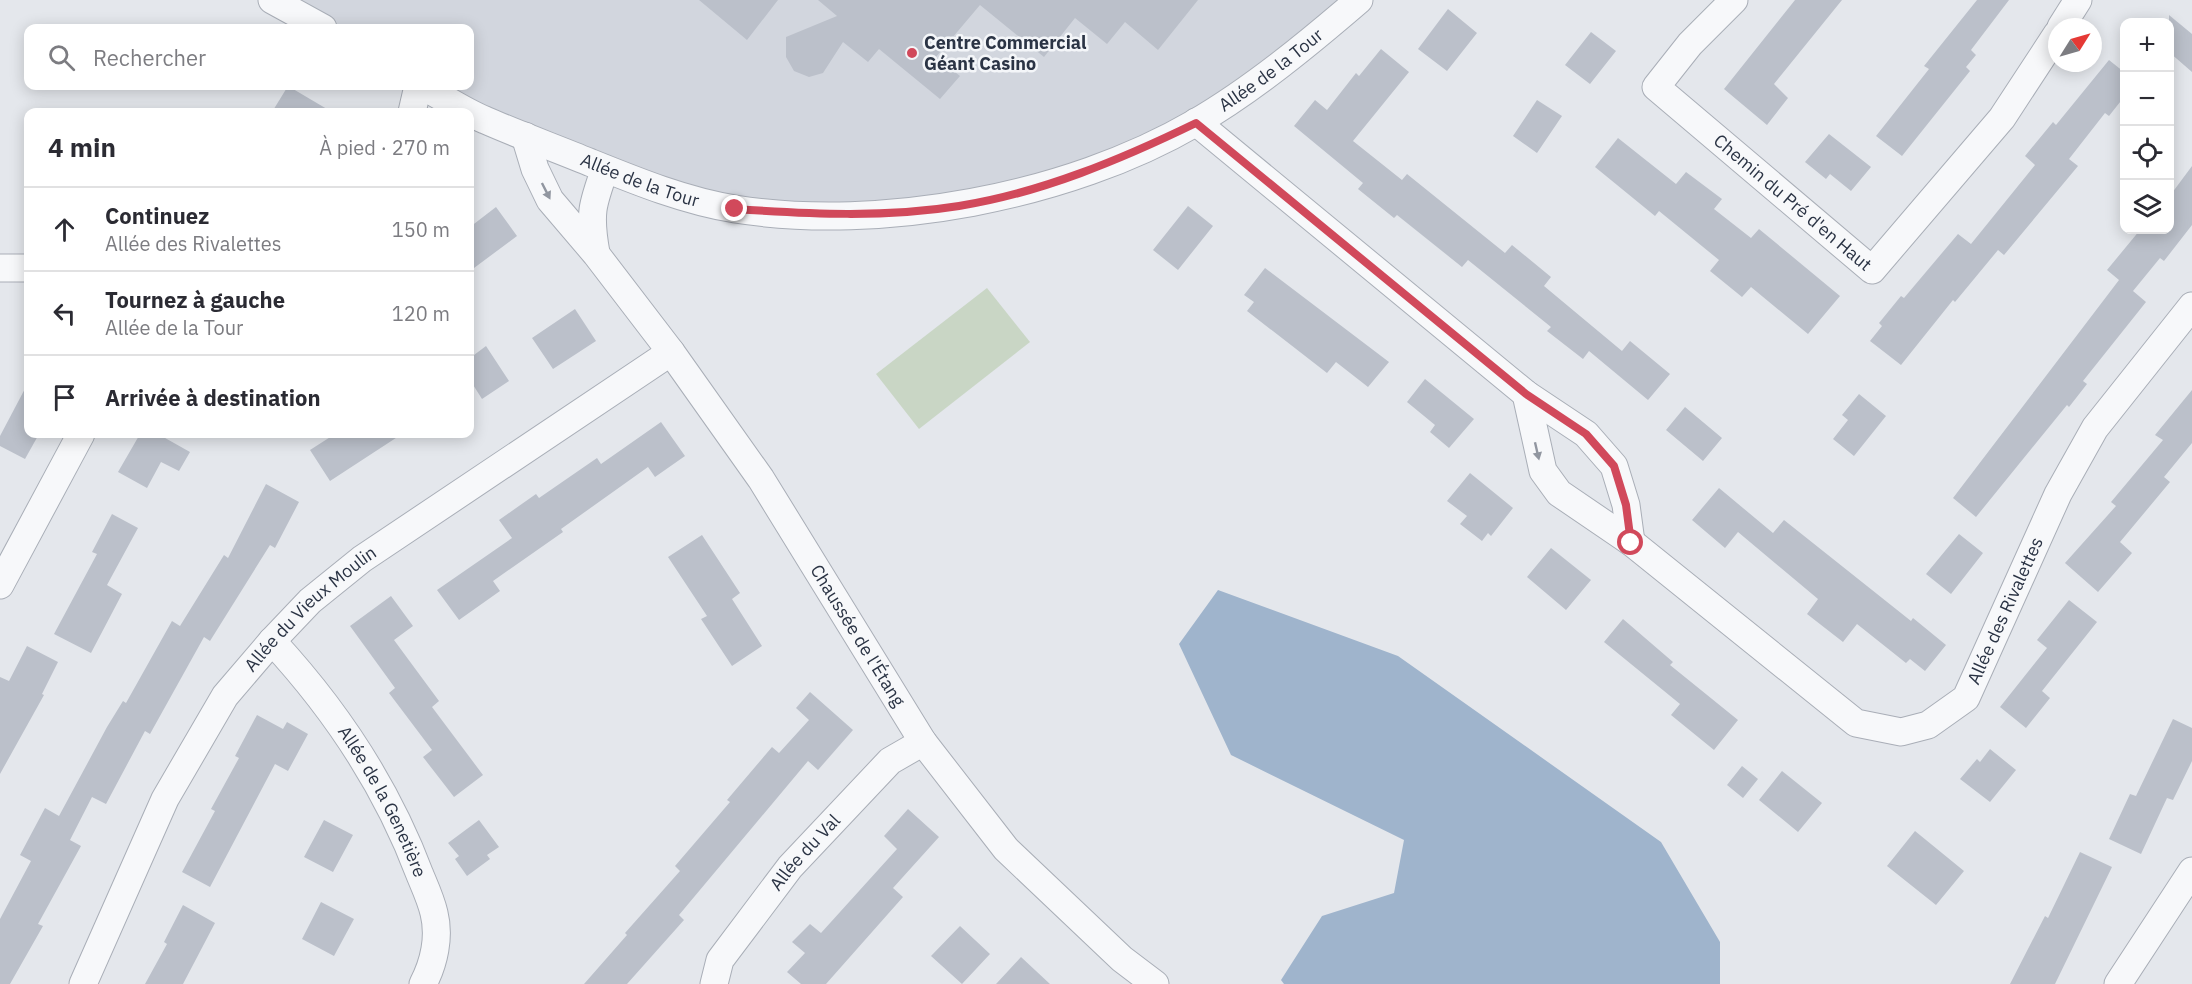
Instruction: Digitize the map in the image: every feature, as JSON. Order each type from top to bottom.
[{"type":"street","points":[[272,0],[316,24]]},
{"type":"street","name":"Allée de la Tour","points":[[476,124],[525,136],[651,187],[735,209],[835,216],[959,206],[1059,180],[1147,147],[1196,123],[1305,46],[1359,0]]},
{"type":"street","name":"Chemin du Pré d'en Haut","points":[[1734,0],[1690,44],[1656,87],[1872,270],[2002,118],[2048,48]]},
{"type":"street","points":[[2067,18],[2078,0]]},
{"type":"street","points":[[413,108],[419,90]]},
{"type":"street","name":"Allée de la Tour","points":[[426,90],[452,108]]},
{"type":"street","points":[[1196,123],[1526,394],[1586,434],[1614,466],[1626,505],[1631,543]]},
{"type":"street","name":"Chaussée de l'Étang","points":[[525,136],[535,169],[550,200],[596,254],[671,352],[761,478],[923,742],[1006,849],[1122,958],[1155,984]]},
{"type":"street","name":"Chaussée de l'Étang","points":[[596,254],[590,223],[592,204],[605,169]]},
{"type":"street","points":[[0,268],[24,268]]},
{"type":"street","name":"Allée des Rivalettes","points":[[1526,394],[1543,471],[1559,493],[1631,543],[1856,723],[1901,732],[1928,725],[1966,698],[2058,494],[2096,428],[2192,306]]},
{"type":"street","name":"Allée du Vieux Moulin","points":[[83,984],[165,799],[225,696],[272,641],[310,601],[362,559],[671,352]]},
{"type":"street","points":[[0,585],[79,438]]},
{"type":"street","name":"Allée de la Genetière","points":[[272,641],[310,682],[367,765],[408,842],[435,914],[436,940],[430,971],[423,984]]},
{"type":"street","name":"Allée du Val","points":[[714,984],[720,960],[790,867],[890,761],[923,742]]},
{"type":"street","points":[[2118,984],[2192,871]]},
{"type":"shaded area","points":[[272,0],[1359,0],[1196,122],[959,206],[735,209],[432,90],[474,90],[474,24],[316,24]]},
{"type":"green space","points":[[987,288],[1030,342],[919,429],[876,374]]},
{"type":"water","points":[[1218,590],[1398,656],[1661,842],[1720,942],[1720,984],[1284,984],[1281,980],[1322,916],[1394,893],[1404,840],[1231,755],[1179,644]]},
{"type":"building","points":[[699,0],[778,0],[747,40]]},
{"type":"building","name":"Centre Commercial Géant Casino","points":[[818,0],[1198,0],[1158,50],[1125,22],[1107,44],[1075,18],[1044,57],[980,5],[936,57],[960,76],[940,99],[879,49],[868,62],[843,42],[823,73],[809,77],[794,71],[786,57],[786,37],[837,16]]},
{"type":"building","points":[[1795,0],[1842,0],[1774,84],[1788,98],[1767,125],[1724,89]]},
{"type":"building","points":[[1977,0],[2009,0],[1971,50],[1976,55],[1966,67],[1970,71],[1902,156],[1876,136],[1929,69],[1924,66]]},
{"type":"building","points":[[1448,9],[1477,33],[1447,71],[1418,49]]},
{"type":"building","points":[[2174,19],[2192,34],[2192,72],[2174,56]]},
{"type":"building","points":[[1591,32],[1616,51],[1590,84],[1565,65]]},
{"type":"building","points":[[1381,49],[1409,72],[1353,141],[1402,180],[1407,174],[1505,253],[1512,245],[1551,277],[1544,286],[1622,351],[1630,341],[1670,374],[1648,400],[1589,351],[1583,359],[1547,331],[1551,327],[1468,260],[1462,267],[1397,215],[1394,218],[1358,189],[1363,183],[1294,126],[1315,100],[1327,110],[1356,73],[1359,76]]},
{"type":"building","points":[[2109,60],[2120,69],[2120,102],[2109,116],[2105,113],[2069,159],[2078,166],[2004,255],[1998,250],[1955,302],[1953,300],[1901,365],[1870,341],[1882,326],[1879,323],[1901,296],[1904,298],[1958,234],[1971,244],[2035,165],[2025,156],[2053,122],[2056,125],[2099,72],[2102,72]]},
{"type":"building","points":[[286,90],[295,90],[325,108],[274,108]]},
{"type":"building","points":[[1537,100],[1562,116],[1537,153],[1513,136]]},
{"type":"building","points":[[1829,134],[1871,167],[1851,191],[1830,174],[1826,179],[1805,162]]},
{"type":"building","points":[[1618,138],[1676,184],[1686,172],[1722,199],[1714,209],[1751,238],[1759,229],[1840,296],[1808,334],[1751,287],[1742,297],[1710,271],[1719,260],[1659,211],[1655,216],[1595,167]]},
{"type":"building","points":[[2192,166],[2192,225],[2164,261],[2160,258],[2133,291],[2146,302],[2083,381],[2087,384],[2069,407],[2067,405],[1976,517],[1953,498],[2119,280],[2107,270],[2137,234],[2174,234],[2174,190]]},
{"type":"building","points":[[1188,206],[1213,226],[1178,270],[1153,250]]},
{"type":"building","points":[[496,207],[517,236],[474,268],[474,224]]},
{"type":"building","points":[[1265,268],[1389,362],[1368,387],[1336,362],[1327,373],[1247,311],[1254,302],[1244,295]]},
{"type":"building","points":[[575,309],[596,341],[553,369],[532,338]]},
{"type":"building","points":[[486,346],[509,381],[482,399],[474,386],[474,355]]},
{"type":"building","points":[[1425,379],[1474,419],[1449,448],[1430,432],[1435,425],[1407,402]]},
{"type":"building","points":[[2192,390],[2192,443],[2164,477],[2170,482],[2120,542],[2132,553],[2098,592],[2065,563],[2116,506],[2111,502],[2163,440],[2155,435]]},
{"type":"building","points":[[24,391],[24,438],[37,438],[25,459],[0,446],[0,436]]},
{"type":"building","points":[[1859,394],[1886,416],[1854,456],[1833,439],[1848,420],[1842,415]]},
{"type":"building","points":[[1685,407],[1722,438],[1703,461],[1666,430]]},
{"type":"building","points":[[661,422],[685,456],[655,477],[648,467],[561,529],[563,532],[493,581],[500,591],[459,620],[437,590],[512,538],[499,520],[536,494],[539,498],[597,458],[601,464]]},
{"type":"building","points":[[138,438],[165,438],[190,452],[179,471],[161,462],[147,488],[118,472]]},
{"type":"building","points":[[329,438],[396,438],[330,481],[310,450]]},
{"type":"building","points":[[1470,473],[1513,508],[1491,536],[1488,533],[1482,541],[1460,524],[1467,516],[1447,501]]},
{"type":"building","points":[[266,484],[299,502],[275,548],[270,545],[210,641],[204,637],[150,734],[145,731],[106,804],[92,797],[70,840],[81,846],[38,924],[43,926],[10,984],[0,984],[0,919],[31,861],[20,855],[45,808],[59,816],[107,727],[123,701],[126,703],[172,621],[180,626],[224,555],[228,558]]},
{"type":"building","points":[[1719,488],[1773,533],[1784,520],[1911,621],[1913,618],[1946,645],[1925,671],[1910,659],[1906,663],[1857,624],[1843,642],[1807,614],[1818,599],[1738,532],[1725,548],[1692,520]]},
{"type":"building","points":[[112,514],[138,528],[107,585],[122,594],[91,653],[54,634],[97,554],[92,552]]},
{"type":"building","points":[[1959,534],[1983,553],[1951,594],[1926,574]]},
{"type":"building","points":[[702,535],[740,593],[732,599],[762,646],[732,666],[701,619],[707,616],[668,557]]},
{"type":"building","points":[[1551,548],[1591,580],[1566,610],[1527,577]]},
{"type":"building","points":[[391,596],[413,626],[394,640],[439,701],[432,707],[483,775],[454,797],[423,757],[432,750],[389,693],[395,688],[350,626]]},
{"type":"building","points":[[2069,600],[2097,622],[2042,691],[2050,698],[2026,728],[2000,707],[2047,648],[2037,640]]},
{"type":"building","points":[[1623,619],[1673,662],[1670,665],[1738,720],[1714,750],[1671,715],[1680,704],[1604,642]]},
{"type":"building","points":[[27,646],[58,662],[42,694],[44,695],[0,774],[0,677],[9,681]]},
{"type":"building","points":[[810,692],[853,730],[818,770],[808,761],[679,915],[684,920],[627,984],[584,984],[680,871],[675,866],[730,802],[727,800],[772,747],[779,753],[809,720],[796,708]]},
{"type":"building","points":[[257,715],[283,729],[287,722],[308,734],[288,771],[275,764],[210,887],[182,872],[215,811],[211,809],[239,758],[235,756]]},
{"type":"building","points":[[2173,719],[2192,728],[2192,761],[2173,800],[2167,798],[2141,854],[2109,839],[2130,794],[2136,796]]},
{"type":"building","points":[[1990,749],[2016,770],[1990,802],[1960,779],[1977,759],[1980,762]]},
{"type":"building","points":[[1742,766],[1758,779],[1743,798],[1727,785]]},
{"type":"building","points":[[1782,771],[1822,803],[1798,832],[1759,800]]},
{"type":"building","points":[[908,809],[939,837],[893,888],[903,897],[826,984],[801,984],[787,972],[805,953],[792,942],[810,924],[821,933],[897,849],[884,836]]},
{"type":"building","points":[[324,820],[353,835],[333,872],[304,857]]},
{"type":"building","points":[[479,820],[499,847],[487,855],[490,859],[467,876],[455,859],[459,856],[448,843]]},
{"type":"building","points":[[1915,831],[1964,871],[1936,905],[1887,866]]},
{"type":"building","points":[[2080,852],[2112,867],[2055,984],[2010,984],[2045,916],[2048,918]]},
{"type":"building","points":[[321,902],[354,919],[334,956],[302,939]]},
{"type":"building","points":[[183,905],[215,923],[183,984],[145,984],[167,944],[164,942]]},
{"type":"building","points":[[960,926],[990,954],[962,984],[931,956]]},
{"type":"building","points":[[1021,957],[1050,984],[996,984]]},
{"type":"place","name":"Centre Commercial Géant Casino","points":[[912,53]]},
{"type":"route","points":[[735,209],[835,216],[959,206],[1040,186],[1098,167],[1147,147],[1196,123],[1526,394],[1586,434],[1614,466],[1626,505],[1631,543]]}]
